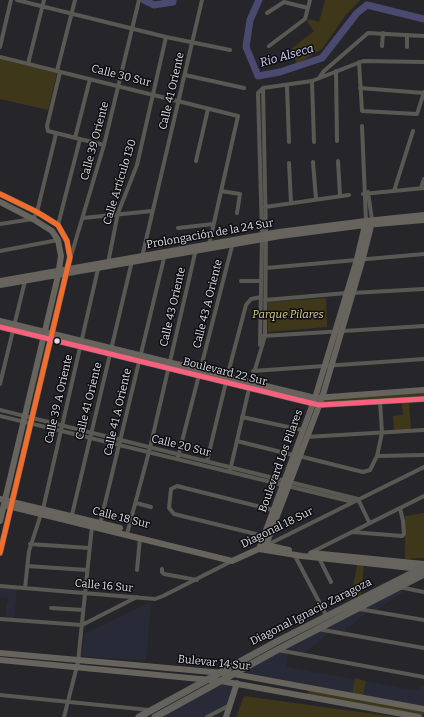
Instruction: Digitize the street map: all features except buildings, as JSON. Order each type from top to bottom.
[{"type":"main road","points":[[0,194],[37,212],[58,225],[67,242],[70,257],[0,553]]},
{"type":"main road","points":[[0,202],[33,219],[52,231],[58,240],[61,256],[59,274],[25,419],[2,502],[0,521]]},
{"type":"main road","name":"Prolongación de la 24 Sur","points":[[0,285],[59,274],[108,262],[164,258],[209,245],[424,215]]},
{"type":"main road","name":"Prolongación de la 24 Sur","points":[[369,223],[424,220]]},
{"type":"main road","name":"Boulevard Los Pilares","points":[[296,456],[306,438],[360,258],[369,223]]},
{"type":"main road","name":"Prolongación de la 24 Sur","points":[[67,272],[98,269],[132,261],[142,257],[232,246],[264,237]]},
{"type":"main road","name":"Prolongación de la 24 Sur","points":[[0,281],[59,274]]},
{"type":"main road","name":"Boulevard 22 Sur","points":[[0,321],[44,336],[317,401],[424,399]]},
{"type":"main road","name":"Boulevard 22 Sur","points":[[0,327],[14,327]]},
{"type":"main road","name":"Boulevard 22 Sur","points":[[317,401],[424,390]]},
{"type":"main road","name":"Boulevard Los Pilares","points":[[266,545],[296,456],[302,430],[317,401]]},
{"type":"main road","name":"Boulevard Los Pilares","points":[[259,548],[273,510],[286,483]]},
{"type":"main road","name":"Calle 18 Sur","points":[[2,502],[100,524],[235,560]]},
{"type":"main road","name":"Calle 18 Sur","points":[[71,518],[92,526],[127,532],[140,537],[151,538]]},
{"type":"main road","points":[[266,545],[293,553],[310,553],[423,568]]},
{"type":"main road","name":"Diagonal 18 Sur","points":[[235,560],[266,545]]},
{"type":"main road","points":[[259,548],[319,558],[423,568]]},
{"type":"main road","name":"Diagonal Ignacio Zaragoza","points":[[153,714],[222,672],[329,619],[423,568]]},
{"type":"main road","name":"Diagonal Ignacio Zaragoza","points":[[153,714],[221,681],[318,629],[329,619],[356,608],[398,587],[423,568]]},
{"type":"main road","name":"Bulevar 14 Sur","points":[[0,653],[222,672],[424,709]]},
{"type":"main road","name":"Bulevar 14 Sur","points":[[0,660],[238,683],[419,717]]},
{"type":"main road","points":[[226,717],[238,683]]},
{"type":"main road","points":[[139,717],[153,714]]},
{"type":"main road","points":[[408,716],[413,714],[424,714]]},
{"type":"street","points":[[0,47],[11,0]]},
{"type":"street","points":[[17,0],[166,37],[230,50]]},
{"type":"street","points":[[28,64],[44,0]]},
{"type":"street","points":[[75,0],[47,126],[48,131],[56,134],[104,145]]},
{"type":"street","name":"Calle 39 Oriente","points":[[70,257],[104,145],[139,0]]},
{"type":"street","name":"Calle 41 Oriente","points":[[142,257],[202,0]]},
{"type":"street","points":[[269,46],[302,22],[306,16],[310,0]]},
{"type":"street","points":[[267,13],[284,2],[308,8]]},
{"type":"street","points":[[382,33],[382,46]]},
{"type":"street","points":[[319,78],[324,71],[366,34],[382,33],[424,36]]},
{"type":"street","points":[[407,35],[407,47]]},
{"type":"street","name":"Calle Artículo 130","points":[[108,262],[118,213],[137,165],[166,37]]},
{"type":"street","name":"Calle 30 Sur","points":[[0,57],[238,116],[221,191]]},
{"type":"street","points":[[230,469],[253,371],[263,336],[266,268],[262,149],[262,88],[287,86],[312,80],[359,62],[374,60],[424,62]]},
{"type":"street","points":[[359,62],[360,88],[362,111],[417,114],[424,93],[360,88]]},
{"type":"street","points":[[336,71],[337,142]]},
{"type":"street","points":[[185,75],[244,88]]},
{"type":"street","points":[[75,138],[90,79]]},
{"type":"street","points":[[312,80],[314,142]]},
{"type":"street","points":[[287,86],[289,142]]},
{"type":"street","points":[[196,161],[208,109]]},
{"type":"street","points":[[362,126],[365,188],[363,194],[369,223]]},
{"type":"street","points":[[394,191],[413,131]]},
{"type":"street","points":[[0,224],[33,219],[37,212],[56,134]]},
{"type":"street","points":[[58,225],[80,139]]},
{"type":"street","points":[[338,161],[340,195]]},
{"type":"street","points":[[313,162],[316,199]]},
{"type":"street","points":[[289,163],[291,203]]},
{"type":"street","points":[[363,194],[423,188],[424,179]]},
{"type":"street","points":[[365,188],[369,193],[369,223]]},
{"type":"street","points":[[209,245],[221,191],[240,194],[237,213]]},
{"type":"street","points":[[264,207],[340,195],[349,195]]},
{"type":"street","points":[[83,218],[118,213],[152,211]]},
{"type":"street","points":[[178,228],[213,224]]},
{"type":"street","points":[[263,336],[261,281],[264,237]]},
{"type":"street","points":[[0,251],[58,240]]},
{"type":"street","name":"Calle 43 A Oriente","points":[[178,457],[232,246]]},
{"type":"street","name":"Calle 43 Oriente","points":[[127,532],[149,450],[196,250]]},
{"type":"street","points":[[266,268],[360,258],[424,254]]},
{"type":"street","name":"Calle 41 A Oriente","points":[[100,524],[164,258]]},
{"type":"street","name":"Calle 41 Oriente","points":[[71,518],[132,261]]},
{"type":"street","name":"Calle 39 A Oriente","points":[[25,588],[30,544],[42,512],[98,269]]},
{"type":"street","points":[[0,384],[25,281]]},
{"type":"street","points":[[242,281],[261,281]]},
{"type":"street","points":[[265,300],[424,289]]},
{"type":"street","points":[[207,461],[246,305],[252,299],[261,297]]},
{"type":"street","points":[[263,336],[338,330],[424,326]]},
{"type":"street","points":[[253,371],[424,359]]},
{"type":"street","points":[[237,441],[363,472],[371,469],[377,456],[382,433],[380,401]]},
{"type":"street","name":"Calle 20 Sur","points":[[0,410],[25,419],[90,436],[358,500]]},
{"type":"street","name":"Calle 20 Sur","points":[[0,416],[25,419]]},
{"type":"street","points":[[242,417],[302,430]]},
{"type":"street","points":[[306,438],[424,430]]},
{"type":"street","points":[[377,456],[424,455]]},
{"type":"street","name":"Calle 20 Sur","points":[[178,457],[207,461],[230,469]]},
{"type":"street","name":"Diagonal 18 Sur","points":[[266,545],[424,467]]},
{"type":"street","name":"Calle 20 Sur","points":[[286,483],[353,502]]},
{"type":"street","points":[[264,536],[174,514],[169,508],[171,489],[176,486],[273,510]]},
{"type":"street","points":[[310,553],[369,522],[424,496]]},
{"type":"street","points":[[358,500],[369,522]]},
{"type":"street","points":[[136,503],[151,507]]},
{"type":"street","points":[[351,532],[402,536],[404,534],[400,508]]},
{"type":"street","points":[[64,717],[78,659],[92,526]]},
{"type":"street","points":[[137,570],[140,537]]},
{"type":"street","points":[[30,544],[89,548]]},
{"type":"street","points":[[293,553],[329,619]]},
{"type":"street","points":[[319,558],[331,582]]},
{"type":"street","name":"Diagonal 18 Sur","points":[[137,597],[159,598],[235,560]]},
{"type":"street","points":[[27,566],[87,570]]},
{"type":"street","points":[[162,569],[164,574],[197,580]]},
{"type":"street","name":"Calle 16 Sur","points":[[0,586],[137,597]]},
{"type":"street","points":[[398,587],[424,592]]},
{"type":"street","name":"Calle 16 Sur","points":[[82,625],[137,597]]},
{"type":"street","points":[[51,608],[83,610]]},
{"type":"street","points":[[356,608],[424,620]]},
{"type":"street","points":[[0,619],[82,625]]},
{"type":"street","points":[[318,629],[424,648]]},
{"type":"street","points":[[277,650],[424,677]]},
{"type":"street","points":[[0,695],[68,702],[153,714]]},
{"type":"street","points":[[207,717],[230,705]]},
{"type":"shaded area","points":[[0,588],[17,589],[14,618],[5,617],[7,604],[9,601],[8,597],[0,598]]},
{"type":"shaded area","points":[[397,590],[405,591],[377,610],[364,607]]},
{"type":"shaded area","points":[[151,602],[146,661],[82,656],[84,634]]},
{"type":"shaded area","points":[[357,610],[367,612],[343,632],[325,628]]},
{"type":"shaded area","points":[[319,631],[329,633],[304,653],[286,648]]},
{"type":"shaded area","points":[[279,652],[288,654],[286,667],[419,691],[421,685],[424,685],[424,708],[240,671]]},
{"type":"shaded area","points":[[221,683],[233,686],[230,702],[203,717],[159,717]]},
{"type":"green space","points":[[325,0],[360,0],[345,16],[322,49],[297,64],[291,49],[314,31],[307,22],[309,19],[319,22]]},
{"type":"green space","points":[[0,59],[57,73],[48,110],[0,99]]},
{"type":"green space","name":"Parque Pilares","points":[[326,298],[327,327],[268,332],[268,302]]},
{"type":"green space","points":[[424,393],[424,397],[321,404],[323,399]]},
{"type":"green space","points":[[409,402],[411,429],[394,431],[393,416],[403,415],[402,403]]},
{"type":"green space","points":[[424,513],[424,558],[405,559],[405,516]]},
{"type":"green space","points":[[357,565],[364,565],[361,595],[351,598]]},
{"type":"green space","points":[[355,678],[366,681],[363,696],[352,694]]},
{"type":"green space","points":[[309,688],[424,712],[424,715],[307,695]]},
{"type":"green space","points":[[244,696],[396,717],[236,717]]},
{"type":"waterway","name":"Rio Alseca","points":[[144,0],[154,5],[173,2],[173,0]]},
{"type":"waterway","name":"Rio Alseca","points":[[259,0],[250,20],[246,47],[258,76],[280,72],[322,58],[357,13],[367,5],[424,19]]},
{"type":"transit line","points":[[0,194],[37,212],[58,225],[67,241],[70,257],[0,553]]},
{"type":"transit line","points":[[0,327],[319,405],[424,399]]}]
